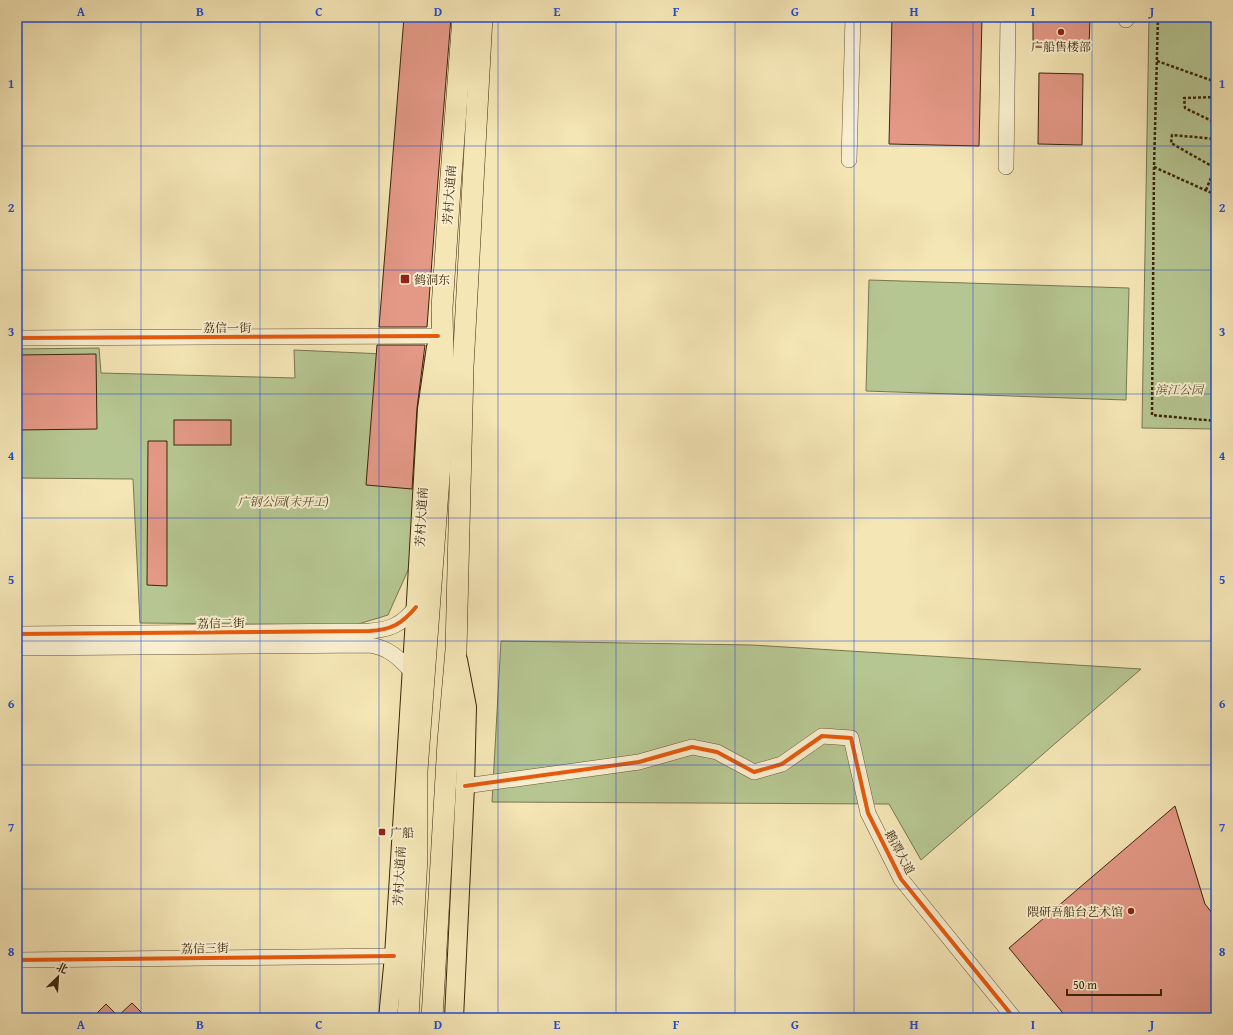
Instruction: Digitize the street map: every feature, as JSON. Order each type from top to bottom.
[{"type":"highway","name":"芳村大道南","points":[[442,308],[463,17]]},
{"type":"highway","name":"芳村大道南","points":[[456,650],[463,368],[482,17]]},
{"type":"highway","points":[[409,1009],[417,858],[417,771],[444,411],[442,308]]},
{"type":"highway","points":[[432,1010],[448,742],[456,650]]},
{"type":"main road","name":"芳村大道南","points":[[388,1018],[394,956],[427,409],[442,308]]},
{"type":"main road","name":"芳村大道南","points":[[454,1018],[465,786],[467,707],[456,650]]},
{"type":"street","points":[[849,160],[853,17]]},
{"type":"street","points":[[1006,167],[1008,17]]},
{"type":"street","name":"荔信一街","points":[[17,338],[438,336]]},
{"type":"street","name":"荔信二街","points":[[17,634],[369,631],[396,625],[410,615],[416,607]]},
{"type":"street","name":"荔信二街","points":[[17,648],[369,645],[389,651],[400,659],[412,672]]},
{"type":"street","name":"鹅潭大道","points":[[465,786],[639,762],[692,747],[717,752],[754,772],[782,764],[822,736],[851,738],[868,813],[901,879],[1014,1018]]},
{"type":"street","name":"荔信三街","points":[[17,960],[394,956]]},
{"type":"path","points":[[1158,17],[1154,167],[1152,415],[1216,421]]},
{"type":"path","points":[[1157,61],[1216,82]]},
{"type":"path","points":[[1216,97],[1184,98],[1185,108],[1216,123]]},
{"type":"path","points":[[1206,190],[1215,168],[1171,143],[1172,135],[1216,139]]},
{"type":"path","points":[[1154,167],[1216,195]]},
{"type":"green space","name":"滨江公园","points":[[1149,17],[1216,17],[1216,429],[1142,428]]},
{"type":"green space","points":[[869,280],[1129,288],[1126,400],[866,391]]},
{"type":"green space","name":"广钢公园(未开工)","points":[[99,348],[101,373],[295,378],[294,350],[429,356],[409,568],[388,615],[355,625],[140,623],[133,479],[17,478],[17,349]]},
{"type":"green space","points":[[501,641],[752,645],[1141,669],[921,860],[889,804],[492,802]]},
{"type":"building","points":[[404,17],[451,17],[427,327],[379,327]]},
{"type":"building","points":[[892,17],[982,17],[979,146],[889,144]]},
{"type":"building","name":"广船售楼部","points":[[1033,17],[1090,17],[1089,48],[1033,47]]},
{"type":"building","points":[[1039,73],[1083,74],[1082,145],[1038,144]]},
{"type":"building","points":[[377,345],[425,345],[417,408],[412,489],[366,485]]},
{"type":"building","points":[[96,354],[97,429],[17,430],[17,355]]},
{"type":"building","points":[[174,420],[231,420],[231,445],[174,445]]},
{"type":"building","points":[[148,441],[167,441],[167,586],[147,585]]},
{"type":"building","name":"隈研吾船台艺术馆","points":[[1175,806],[1205,904],[1216,918],[1216,1008],[1204,1018],[1067,1018],[1009,948]]},
{"type":"building","points":[[132,1003],[147,1018],[92,1018],[106,1004],[118,1016]]},
{"type":"cycle path","points":[[17,338],[438,336]]},
{"type":"cycle path","points":[[17,634],[369,631],[384,629],[396,625],[406,618],[416,607]]},
{"type":"cycle path","points":[[465,786],[639,762],[692,747],[717,752],[754,772],[782,764],[822,736],[851,738],[868,813],[901,879],[1014,1018]]},
{"type":"cycle path","points":[[17,960],[394,956]]},
{"type":"place","name":"广船售楼部","points":[[1061,32]]},
{"type":"place","name":"鹤洞东","points":[[405,279]]},
{"type":"place","name":"广船","points":[[382,832]]},
{"type":"place","name":"隈研吾船台艺术馆","points":[[1131,911]]}]
